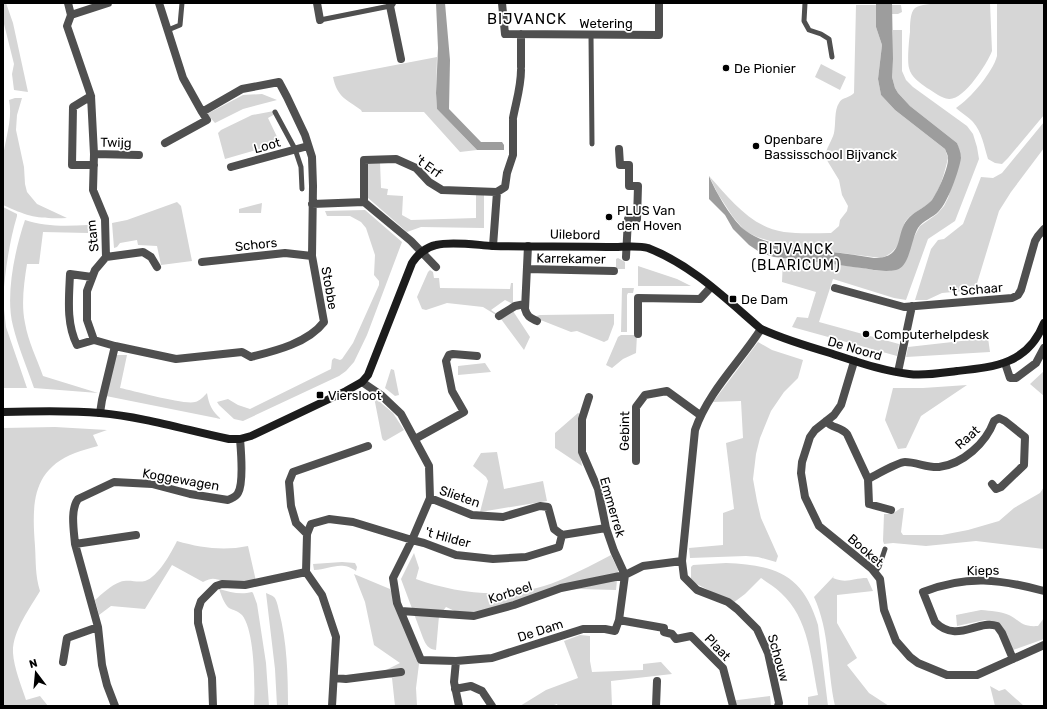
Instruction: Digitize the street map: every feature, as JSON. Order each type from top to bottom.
[{"type":"street","name":"Stam","points":[[68,3],[71,15],[67,26],[91,96],[94,154],[93,190],[105,219],[106,257],[95,270],[87,291],[87,320],[94,340]]},
{"type":"street","points":[[71,15],[108,3]]},
{"type":"street","points":[[159,3],[183,78],[206,120],[165,143]]},
{"type":"street","points":[[317,3],[320,20]]},
{"type":"street","name":"Wetering","points":[[502,3],[505,34],[591,35],[659,35],[660,3]]},
{"type":"street","points":[[391,5],[401,58]]},
{"type":"street","points":[[493,246],[497,192],[505,187],[512,155],[513,119],[516,100],[520,89],[521,34]]},
{"type":"street","name":"Stobbe","points":[[115,346],[176,359],[242,352],[250,357],[279,350],[308,336],[319,329],[324,322],[312,256],[312,160],[308,146],[288,97],[279,82],[242,89],[202,112]]},
{"type":"street","points":[[91,96],[73,107],[72,165],[94,165]]},
{"type":"street","name":"Loot","points":[[231,167],[308,146]]},
{"type":"street","points":[[619,149],[620,165],[629,165],[629,186],[638,186],[637,219],[628,219],[626,257]]},
{"type":"street","name":"Twijg","points":[[94,154],[139,155]]},
{"type":"street","name":"'t Erf","points":[[364,202],[364,160],[396,159],[416,168],[429,182],[442,190],[497,192]]},
{"type":"street","points":[[312,204],[364,202],[411,241],[436,267]]},
{"type":"street","name":"'t Schaar","points":[[835,288],[904,307],[1012,298],[1021,290],[1036,238],[1044,231]]},
{"type":"street","points":[[3,412],[50,411],[100,413],[141,419],[228,439],[240,439],[251,436],[362,382],[368,375],[412,263],[422,252],[434,245],[528,246],[525,304],[526,314],[530,318],[537,321]]},
{"type":"street","name":"Uilebord","points":[[528,246],[646,248],[667,257]]},
{"type":"street","points":[[106,257],[143,252],[151,257],[157,266]]},
{"type":"street","name":"Schors","points":[[202,262],[285,254],[312,256]]},
{"type":"street","name":"De Noord","points":[[667,257],[690,271],[711,287],[761,329],[774,335],[856,361],[914,375],[984,368],[1005,363],[1017,358],[1029,347],[1044,323]]},
{"type":"street","name":"Karrekamer","points":[[527,269],[614,271]]},
{"type":"street","points":[[92,277],[70,274],[68,311],[77,345],[94,340],[115,346],[100,413]]},
{"type":"street","points":[[638,334],[638,298],[700,299],[711,287]]},
{"type":"street","points":[[499,316],[515,306],[525,304]]},
{"type":"street","points":[[898,372],[912,306]]},
{"type":"street","points":[[619,620],[625,575],[643,566],[682,561],[695,430],[700,414],[761,329]]},
{"type":"street","points":[[1005,363],[1010,378],[1016,378],[1036,363],[1044,348]]},
{"type":"street","points":[[415,439],[464,412],[452,391],[447,358],[453,354],[478,356]]},
{"type":"street","name":"Booket","points":[[856,361],[853,365],[841,405],[834,415],[812,434],[802,462],[801,473],[804,495],[820,528],[875,572],[880,579],[884,610],[896,641],[918,663],[946,675],[977,675],[1044,645]]},
{"type":"street","name":"De Dam","points":[[362,382],[381,395],[401,414],[429,466],[430,498],[412,540],[393,578],[397,603],[421,660],[456,661],[492,658],[583,629],[606,629],[615,631],[619,620]]},
{"type":"street","name":"Gebint","points":[[636,461],[636,406],[645,395],[667,391],[700,414]]},
{"type":"street","name":"Emmerrek","points":[[589,397],[582,419],[582,452],[598,489],[606,528],[614,551],[625,575]]},
{"type":"street","name":"Raat","points":[[868,479],[904,462],[940,467],[957,461],[971,453],[990,432],[994,421],[999,418],[1025,437],[1024,466],[1002,487],[996,489],[992,484]]},
{"type":"street","points":[[826,421],[828,424],[844,430],[847,434],[868,479],[869,504],[891,510]]},
{"type":"street","name":"Koggewagen","points":[[115,706],[107,685],[102,665],[98,627],[75,544],[75,504],[78,499],[114,482],[152,484],[190,494],[228,500],[237,495],[240,488],[242,465],[240,439]]},
{"type":"street","points":[[307,534],[296,523],[291,506],[289,482],[293,472],[368,446]]},
{"type":"street","name":"Slieten","points":[[430,498],[472,515],[503,517],[540,506],[548,507],[554,529],[562,535]]},
{"type":"street","points":[[332,706],[336,638],[322,595],[306,572],[307,534],[311,524],[329,519],[353,522],[412,540]]},
{"type":"street","points":[[562,535],[606,528]]},
{"type":"street","points":[[75,544],[136,535]]},
{"type":"street","name":"'t Hilder","points":[[412,540],[456,555],[492,559],[526,557],[559,547],[562,535]]},
{"type":"street","name":"Schouw","points":[[682,561],[684,577],[697,590],[728,602],[757,628],[768,653],[779,703],[778,706]]},
{"type":"street","points":[[213,706],[212,678],[198,624],[198,610],[201,601],[216,586],[222,584],[246,585],[306,572]]},
{"type":"street","name":"Korbeel","points":[[401,611],[474,616],[514,605],[561,588],[625,575]]},
{"type":"street","name":"Kieps","points":[[1013,659],[1002,633],[996,626],[987,625],[959,631],[938,625],[935,622],[923,592],[978,580],[1014,583],[1044,591]]},
{"type":"street","name":"Plaat","points":[[619,620],[664,628],[664,632],[672,634],[676,639],[691,636],[723,668],[732,706]]},
{"type":"street","points":[[63,662],[67,638],[98,627]]},
{"type":"street","points":[[456,661],[454,682],[459,706]]},
{"type":"street","points":[[334,678],[346,679],[401,672]]},
{"type":"street","points":[[656,706],[657,681]]},
{"type":"street","points":[[455,689],[471,686],[482,691],[492,706]]},
{"type":"lane","points":[[168,30],[180,25],[182,3]]},
{"type":"lane","points":[[806,3],[804,21],[809,30],[821,34],[829,39],[832,57]]},
{"type":"lane","points":[[320,20],[391,5]]},
{"type":"lane","points":[[591,35],[592,144]]},
{"type":"lane","points":[[275,112],[295,149],[301,167],[302,189]]},
{"type":"lane","points":[[875,572],[879,567],[885,550]]},
{"type":"shaded area","points":[[3,3],[6,3],[13,23],[28,92],[14,90],[12,74],[14,64],[3,20]]},
{"type":"shaded area","points":[[436,3],[445,3],[450,60],[449,109],[481,142],[502,142],[504,145],[504,150],[477,150],[437,109],[436,93],[438,48]]},
{"type":"shaded area","points":[[876,3],[892,3],[892,77],[895,88],[910,106],[957,143],[961,158],[956,178],[949,194],[939,211],[918,228],[904,264],[901,268],[896,270],[874,270],[774,257],[761,253],[749,245],[733,229],[725,215],[709,199],[709,176],[715,190],[730,214],[741,227],[755,237],[776,244],[798,248],[874,258],[884,257],[891,254],[895,250],[898,245],[903,226],[912,215],[931,201],[945,174],[948,157],[945,149],[895,110],[881,95],[878,79],[882,45],[876,27]]},
{"type":"shaded area","points":[[990,3],[992,51],[980,72],[968,88],[955,98],[949,99],[938,95],[919,82],[910,71],[908,65],[910,22],[913,10],[927,4]]},
{"type":"shaded area","points":[[997,3],[1044,3],[1044,115],[1002,164],[995,163],[988,159],[979,130],[969,118],[956,108],[962,104],[980,85],[995,62],[997,56]]},
{"type":"shaded area","points":[[856,5],[876,5],[876,27],[882,45],[878,79],[881,95],[895,110],[945,149],[948,158],[942,181],[934,197],[928,204],[908,218],[904,224],[901,238],[897,246],[892,252],[881,258],[786,246],[757,237],[745,231],[733,217],[718,194],[709,176],[742,211],[761,225],[790,233],[831,233],[839,226],[840,220],[847,211],[848,206],[842,195],[839,180],[825,157],[834,133],[837,106],[840,101],[854,93]]},
{"type":"shaded area","points":[[892,5],[901,5],[902,12],[892,14]]},
{"type":"shaded area","points":[[893,30],[902,30],[902,71],[906,80],[913,87],[967,126],[973,134],[979,159],[955,221],[928,239],[906,300],[894,298],[833,279],[819,322],[899,344],[897,356],[792,327],[797,317],[808,318],[816,292],[782,282],[783,258],[878,271],[890,271],[920,226],[937,214],[944,206],[948,198],[961,157],[957,143],[910,106],[895,88],[892,77]]},
{"type":"shaded area","points":[[437,57],[437,109],[477,150],[460,152],[424,112],[362,112],[343,97],[337,89],[333,77]]},
{"type":"shaded area","points":[[821,64],[846,77],[840,90],[815,77]]},
{"type":"shaded area","points":[[262,94],[277,100],[243,109],[215,123],[207,114],[243,95]]},
{"type":"shaded area","points":[[22,98],[17,115],[16,130],[24,167],[27,192],[37,204],[67,218],[34,216],[3,205],[2,164],[10,114],[9,100]]},
{"type":"shaded area","points":[[274,111],[275,114],[268,118],[280,143],[225,159],[218,133],[221,130],[252,115]]},
{"type":"shaded area","points":[[1044,122],[1044,148],[1011,192],[999,211],[975,290],[942,293],[927,300],[915,300],[931,249],[938,240],[944,239],[963,224],[981,177],[993,178],[1002,173]]},
{"type":"shaded area","points":[[367,162],[380,162],[381,188],[388,189],[387,195],[403,196],[402,215],[411,220],[476,218],[476,192],[484,192],[484,228],[421,227],[407,232],[367,197]]},
{"type":"shaded area","points":[[177,202],[181,206],[192,261],[161,265],[157,246],[138,245],[137,240],[120,243],[114,248],[112,223],[127,220]]},
{"type":"shaded area","points":[[262,203],[261,213],[239,213],[239,209]]},
{"type":"shaded area","points":[[3,207],[17,214],[17,216],[8,258],[3,299]]},
{"type":"shaded area","points":[[365,210],[402,242],[367,335],[354,362],[339,376],[243,421],[234,419],[217,402],[228,399],[238,405],[250,409],[331,369],[332,360],[334,358],[340,360],[342,359],[353,343],[379,285],[379,281],[374,275],[375,255],[366,228],[361,222],[350,216],[327,216],[325,211]]},
{"type":"shaded area","points":[[25,220],[48,225],[88,225],[88,233],[43,232],[39,264],[27,264],[23,308],[28,336],[43,376],[98,393],[34,388],[15,334],[10,301],[12,273]]},
{"type":"shaded area","points":[[618,258],[625,262],[625,269],[616,269],[616,259]]},
{"type":"shaded area","points":[[638,266],[677,279],[691,286],[638,286]]},
{"type":"shaded area","points":[[430,270],[433,272],[434,278],[439,278],[440,288],[510,289],[511,283],[513,283],[513,304],[505,300],[491,310],[497,314],[496,315],[483,307],[447,303],[426,310],[422,309],[417,297]]},
{"type":"shaded area","points":[[622,288],[634,288],[633,293],[628,293],[627,295],[627,332],[621,332]]},
{"type":"shaded area","points":[[3,300],[6,327],[27,388],[3,388]]},
{"type":"shaded area","points":[[513,311],[530,337],[524,350],[501,319]]},
{"type":"shaded area","points":[[614,314],[614,324],[608,340],[604,342],[577,331],[571,332],[533,317],[540,315]]},
{"type":"shaded area","points":[[621,335],[637,335],[636,353],[623,359],[612,368],[606,365],[618,337]]},
{"type":"shaded area","points":[[988,338],[990,352],[906,357],[908,347]]},
{"type":"shaded area","points":[[758,342],[772,350],[803,360],[798,378],[784,392],[771,411],[760,438],[756,454],[753,479],[757,501],[761,518],[778,556],[776,562],[758,557],[746,556],[690,558],[689,548],[723,545],[723,513],[734,509],[726,443],[743,438],[741,401],[713,402]]},
{"type":"shaded area","points":[[115,355],[127,355],[120,388],[181,402],[199,401],[207,393],[211,408],[221,419],[106,396]]},
{"type":"shaded area","points":[[485,363],[491,372],[458,375],[458,366]]},
{"type":"shaded area","points":[[391,369],[394,370],[399,395],[395,396],[385,388]]},
{"type":"shaded area","points":[[1044,371],[1044,396],[1030,384]]},
{"type":"shaded area","points":[[967,385],[921,416],[906,448],[898,449],[885,420],[893,388],[923,388]]},
{"type":"shaded area","points":[[374,397],[393,413],[404,430],[385,441],[382,438]]},
{"type":"shaded area","points":[[578,413],[580,414],[578,446],[582,466],[555,448],[555,433]]},
{"type":"shaded area","points":[[55,427],[107,430],[93,435],[98,446],[75,453],[61,460],[50,469],[42,479],[37,491],[34,531],[36,574],[40,591],[18,629],[13,645],[13,653],[16,671],[26,700],[40,696],[48,706],[3,706],[3,428]]},
{"type":"shaded area","points":[[497,452],[504,489],[543,481],[547,501],[480,512],[488,481],[486,477],[473,466],[481,453]]},
{"type":"shaded area","points":[[1044,487],[1044,549],[976,541],[926,546],[893,543],[884,544],[884,514],[892,514],[901,508],[904,508],[901,532],[903,535],[942,535],[968,530],[999,521],[1014,508],[1040,493]]},
{"type":"shaded area","points":[[177,541],[212,548],[239,548],[248,546],[256,581],[236,582],[209,579],[203,582],[172,565],[145,609],[111,606],[99,615],[95,600],[117,583],[127,581],[145,581],[150,579],[164,564]]},
{"type":"shaded area","points":[[414,553],[419,568],[416,579],[453,589],[490,593],[528,590],[547,585],[565,578],[611,555],[618,570],[616,590],[567,590],[481,614],[459,613],[446,607],[439,616],[436,650],[429,648],[425,643],[401,579]]},
{"type":"shaded area","points":[[342,562],[355,563],[357,567],[356,571],[345,566],[335,566],[314,570],[313,564]]},
{"type":"shaded area","points":[[726,563],[759,566],[773,570],[795,583],[804,594],[812,608],[818,625],[828,706],[808,706],[808,697],[818,695],[811,654],[798,615],[779,591],[761,578],[745,594],[733,603],[691,581],[691,567],[693,565]]},
{"type":"shaded area","points":[[354,574],[390,589],[420,656],[416,688],[417,706],[395,706],[392,678],[384,676],[384,671],[400,663],[374,645],[365,602]]},
{"type":"shaded area","points":[[834,576],[833,578],[842,581],[867,578],[873,591],[837,595],[837,623],[857,658],[847,665],[869,693],[889,706],[835,706],[826,637],[814,597]]},
{"type":"shaded area","points":[[219,589],[235,593],[253,593],[257,604],[266,663],[269,706],[254,706],[253,659],[250,633],[242,615],[227,606]]},
{"type":"shaded area","points":[[266,593],[273,596],[276,600],[282,623],[288,682],[288,706],[277,706],[275,669]]},
{"type":"shaded area","points":[[981,610],[995,611],[1009,615],[1022,624],[1028,626],[1038,626],[1044,618],[1044,639],[1010,651],[992,623],[985,620],[957,626],[956,615]]},
{"type":"shaded area","points":[[580,635],[590,636],[590,661],[592,672],[643,670],[643,664],[661,662],[672,674],[611,681],[612,706],[558,706],[557,704],[551,706],[520,706],[546,690],[578,678],[564,641]]},
{"type":"shaded area","points":[[990,686],[999,691],[1005,689],[1024,706],[995,706]]},
{"type":"shaded area","points":[[770,696],[771,706],[731,706],[730,701]]},
{"type":"place","name":"De Pionier","points":[[726,68]]},
{"type":"place","name":"Openbare Bassisschool Bijvanck","points":[[756,146]]},
{"type":"place","name":"PLUS Van den Hoven","points":[[609,217]]},
{"type":"place","name":"De Dam","points":[[733,299]]},
{"type":"place","name":"Computerhelpdesk","points":[[866,334]]},
{"type":"place","name":"Viersloot","points":[[320,395]]},
{"type":"district","name":"BIJVANCK","points":[[527,19]]},
{"type":"district","name":"BIJVANCK (BLARICUM)","points":[[796,258]]}]
